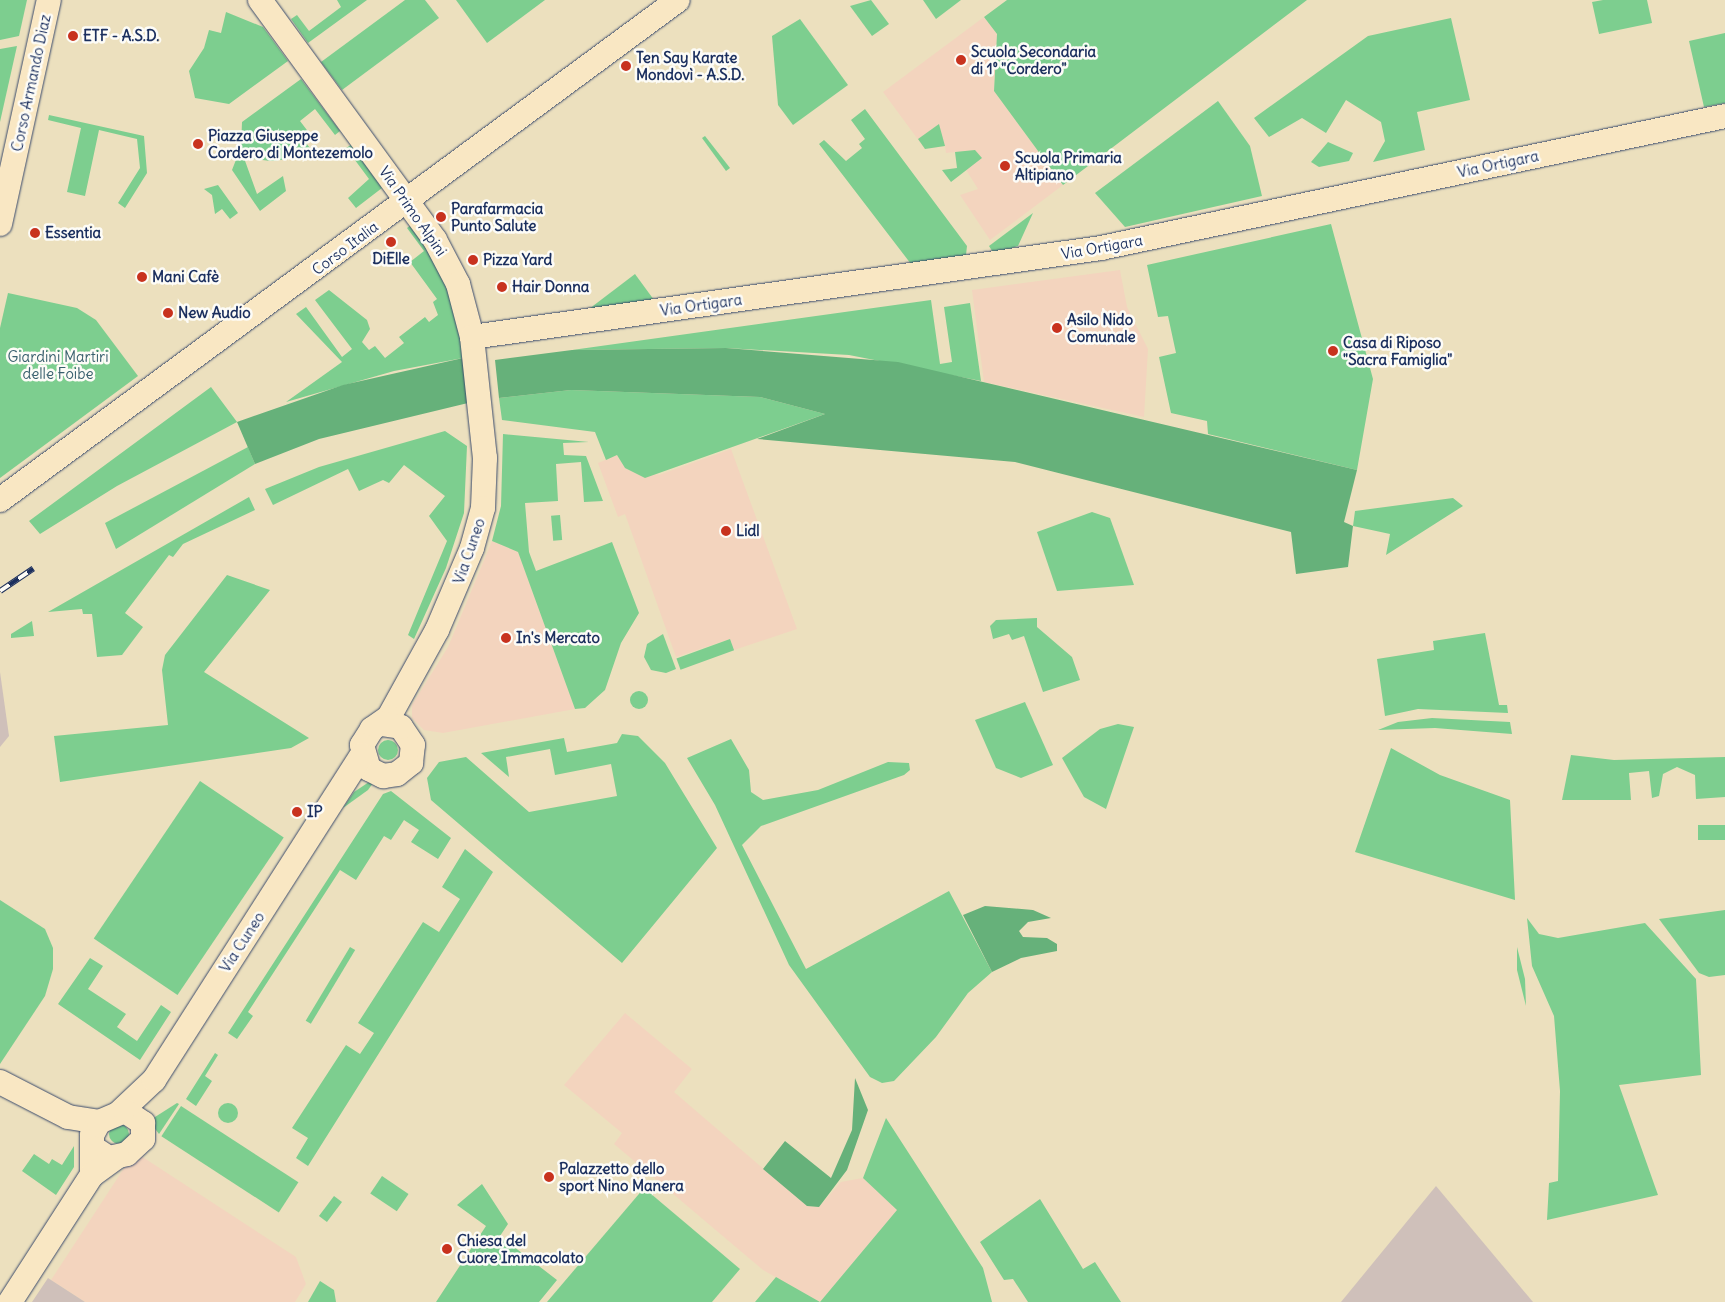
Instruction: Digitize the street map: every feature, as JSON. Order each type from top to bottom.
[{"type":"street","name":"Corso Armando Diaz","points":[[0,224],[49,0]]},
{"type":"street","name":"Via Primo Alpini","points":[[260,0],[407,202],[451,268],[473,347]]},
{"type":"street","name":"Corso Italia","points":[[5,498],[176,374],[678,0]]},
{"type":"street","name":"Via Ortigara","points":[[473,347],[1101,248],[1725,116]]},
{"type":"street","name":"Via Cuneo","points":[[92,1175],[95,1138],[154,1080],[330,805],[369,764],[365,736],[391,726],[402,692],[453,597],[479,527],[485,474],[473,347]]},
{"type":"street","points":[[369,764],[397,774],[411,763],[413,745],[391,726]]},
{"type":"street","name":"Via Cuneo","points":[[10,1302],[92,1175],[140,1143],[143,1122],[154,1080]]},
{"type":"street","points":[[0,1082],[68,1117],[117,1157]]},
{"type":"street","points":[[120,1112],[130,1112],[143,1122]]},
{"type":"shaded area","points":[[984,17],[997,34],[994,91],[1063,185],[990,240],[960,195],[978,189],[955,152],[946,153],[945,146],[925,149],[883,92]]},
{"type":"shaded area","name":"Asilo Nido Comunale","points":[[1120,270],[1127,307],[1148,349],[1144,417],[984,382],[972,290]]},
{"type":"shaded area","points":[[731,449],[797,629],[734,650],[730,639],[676,657],[625,514],[618,517],[598,463],[617,455],[625,468],[659,475]]},
{"type":"shaded area","points":[[492,541],[518,552],[575,709],[443,733],[424,730],[412,718],[412,705],[448,647]]},
{"type":"shaded area","points":[[0,672],[9,736],[0,747]]},
{"type":"shaded area","points":[[625,1013],[692,1069],[674,1092],[807,1206],[819,1207],[841,1182],[863,1178],[898,1210],[820,1302],[763,1270],[614,1144],[622,1133],[564,1085]]},
{"type":"shaded area","points":[[141,1156],[296,1257],[306,1284],[295,1302],[85,1302],[51,1280],[128,1162]]},
{"type":"shaded area","points":[[1436,1186],[1533,1302],[1341,1302]]},
{"type":"shaded area","points":[[48,1278],[51,1280],[85,1302],[32,1302]]},
{"type":"green space","points":[[0,0],[27,0],[19,36],[0,40]]},
{"type":"green space","points":[[337,0],[367,0],[308,43],[291,19],[297,15],[309,31],[341,7]]},
{"type":"green space","points":[[405,0],[425,0],[439,18],[342,90],[321,62]]},
{"type":"green space","points":[[456,0],[545,0],[487,43]]},
{"type":"green space","points":[[871,0],[889,24],[872,36],[850,6]]},
{"type":"green space","points":[[923,0],[961,0],[936,19]]},
{"type":"green space","points":[[1007,0],[1307,0],[1063,185],[994,91],[997,34],[984,17]]},
{"type":"green space","points":[[1603,0],[1647,0],[1652,23],[1599,34],[1592,2]]},
{"type":"green space","points":[[226,12],[263,27],[288,61],[229,104],[195,98],[189,71],[204,48],[209,30],[221,33]]},
{"type":"green space","points":[[1451,18],[1470,100],[1417,112],[1425,150],[1373,162],[1385,141],[1381,122],[1346,100],[1326,133],[1302,118],[1269,137],[1254,118],[1368,36]]},
{"type":"green space","points":[[800,19],[848,85],[793,125],[778,105],[772,36]]},
{"type":"green space","points":[[1725,33],[1725,103],[1704,107],[1689,41]]},
{"type":"green space","points":[[17,46],[0,122],[0,49]]},
{"type":"green space","points":[[301,79],[340,131],[335,135],[315,109],[300,121],[313,138],[306,143],[313,152],[306,157],[271,161],[244,158],[257,194],[283,176],[286,191],[260,211],[232,170],[241,147],[242,122]]},
{"type":"green space","points":[[1218,101],[1250,146],[1262,196],[1125,227],[1095,193]]},
{"type":"green space","points":[[865,109],[967,246],[966,255],[911,264],[819,144],[824,140],[846,161],[862,148],[859,144],[865,139],[851,120]]},
{"type":"green space","points":[[49,115],[144,136],[147,173],[125,208],[118,203],[140,168],[137,139],[99,130],[85,196],[67,192],[81,128],[48,120]]},
{"type":"green space","points":[[939,124],[945,146],[925,149],[918,139]]},
{"type":"green space","points":[[705,136],[730,168],[726,171],[702,138]]},
{"type":"green space","points":[[1328,142],[1353,153],[1349,161],[1319,167],[1311,162]]},
{"type":"green space","points":[[351,145],[382,188],[356,208],[348,198],[369,179],[346,148]]},
{"type":"green space","points":[[975,150],[982,158],[951,182],[942,170],[957,168],[955,152]]},
{"type":"green space","points":[[218,185],[238,213],[230,219],[222,209],[215,214],[212,195],[204,189]]},
{"type":"green space","points":[[1033,213],[1018,246],[994,254],[989,246]]},
{"type":"green space","points":[[1331,224],[1373,379],[1357,470],[1208,434],[1207,421],[1171,413],[1159,357],[1176,353],[1168,316],[1158,317],[1147,265]]},
{"type":"green space","points":[[411,225],[441,273],[458,319],[463,358],[394,371],[286,402],[342,362],[296,314],[306,307],[342,357],[352,349],[315,300],[329,290],[367,320],[370,329],[362,342],[369,350],[375,346],[385,358],[404,343],[399,337],[425,317],[429,322],[438,315],[433,302],[437,299],[410,262],[424,251],[407,228]]},
{"type":"green space","points":[[635,274],[654,300],[589,309]]},
{"type":"green space","name":"Giardini Martiri delle Foibe","points":[[8,293],[77,308],[96,320],[138,376],[0,478],[0,328]]},
{"type":"green space","points":[[931,300],[940,364],[952,362],[944,307],[970,303],[981,381],[849,355],[726,348],[572,350]]},
{"type":"green space","points":[[726,348],[898,362],[1357,470],[1344,522],[1353,526],[1348,567],[1296,574],[1291,532],[1015,462],[757,439],[825,414],[760,397],[571,390],[499,398],[495,360],[572,350]]},
{"type":"green space","points":[[463,358],[468,403],[319,439],[255,464],[237,422],[343,385]]},
{"type":"green space","points":[[211,387],[237,422],[117,486],[40,534],[29,521]]},
{"type":"green space","points":[[571,390],[760,397],[825,414],[645,478],[625,468],[617,455],[606,460],[595,432],[502,420],[499,398]]},
{"type":"green space","points":[[445,431],[467,446],[464,513],[446,568],[414,639],[408,635],[447,541],[429,516],[445,496],[404,465],[389,483],[383,480],[359,491],[348,469],[273,505],[265,489],[319,467]]},
{"type":"green space","points":[[503,434],[589,442],[563,443],[564,455],[586,456],[603,501],[584,502],[581,462],[556,464],[558,501],[525,503],[529,552],[536,571],[612,542],[639,613],[621,643],[605,690],[585,708],[575,709],[518,552],[492,541],[501,506]]},
{"type":"green space","points":[[248,447],[255,464],[116,549],[105,523]]},
{"type":"green space","points":[[249,497],[255,510],[183,544],[173,557],[169,555],[125,613],[143,627],[122,655],[97,657],[92,614],[83,614],[82,609],[48,612]]},
{"type":"green space","points":[[1453,498],[1463,506],[1386,555],[1390,534],[1353,526],[1355,511]]},
{"type":"green space","points":[[1092,512],[1110,518],[1134,585],[1057,591],[1037,532]]},
{"type":"green space","points":[[560,515],[562,540],[553,541],[551,516]]},
{"type":"green space","points":[[227,575],[270,590],[204,672],[309,738],[291,748],[60,782],[54,736],[168,725],[162,670],[165,655]]},
{"type":"green space","points":[[1037,618],[1037,627],[1072,657],[1080,680],[1043,692],[1024,636],[1012,640],[1009,634],[993,639],[990,626],[996,620]]},
{"type":"green space","points":[[32,621],[34,636],[11,638],[11,634]]},
{"type":"green space","points":[[1485,633],[1499,705],[1507,705],[1508,713],[1418,709],[1385,716],[1377,659],[1434,650],[1433,641]]},
{"type":"green space","points":[[663,634],[676,669],[666,673],[651,670],[644,657],[647,644]]},
{"type":"green space","points":[[730,639],[734,650],[681,670],[676,658]]},
{"type":"green space","points":[[635,691],[643,691],[648,696],[646,707],[635,709],[630,704],[630,696]]},
{"type":"green space","points":[[1025,702],[1053,765],[1021,778],[996,768],[975,720]]},
{"type":"green space","points":[[1432,718],[1510,722],[1512,734],[1435,728],[1378,730],[1398,722]]},
{"type":"green space","points":[[1118,724],[1134,727],[1106,809],[1084,797],[1062,758],[1100,729]]},
{"type":"green space","points":[[622,734],[638,736],[665,763],[717,848],[622,963],[431,800],[427,778],[439,762],[466,757],[529,812],[617,796],[611,764],[555,775],[550,749],[506,757],[509,777],[481,753],[564,738],[567,752],[617,743]]},
{"type":"green space","points":[[731,739],[749,770],[751,792],[763,800],[818,790],[888,762],[909,763],[910,770],[904,775],[761,826],[742,845],[806,969],[949,891],[992,972],[968,993],[936,1037],[894,1081],[882,1083],[870,1077],[789,965],[715,805],[687,758]]},
{"type":"green space","points":[[384,740],[392,740],[398,746],[398,754],[392,760],[384,760],[378,754],[378,746]]},
{"type":"green space","points":[[1391,748],[1440,775],[1510,800],[1515,900],[1355,852]]},
{"type":"green space","points":[[1571,755],[1614,760],[1725,757],[1725,797],[1696,799],[1695,775],[1677,767],[1663,774],[1659,796],[1652,798],[1649,771],[1629,773],[1631,800],[1562,800]]},
{"type":"green space","points":[[378,776],[368,790],[343,808],[354,792]]},
{"type":"green space","points":[[200,781],[284,837],[177,995],[94,939]]},
{"type":"green space","points":[[391,791],[451,838],[438,859],[411,842],[419,830],[404,820],[391,840],[384,836],[356,880],[340,870],[248,1012],[253,1016],[237,1039],[228,1033],[383,794]]},
{"type":"green space","points":[[1698,825],[1725,825],[1725,840],[1698,840]]},
{"type":"green space","points":[[465,849],[493,872],[308,1166],[296,1158],[308,1138],[292,1128],[346,1045],[360,1054],[374,1033],[358,1023],[423,922],[439,932],[460,899],[442,887]]},
{"type":"green space","points":[[0,900],[45,929],[53,948],[53,969],[45,996],[0,1064]]},
{"type":"green space","points":[[985,906],[1033,910],[1051,918],[1028,922],[1019,931],[1023,937],[1047,938],[1057,944],[1057,951],[1021,958],[992,972],[963,915]]},
{"type":"green space","points":[[1725,910],[1725,975],[1709,977],[1699,973],[1659,919]]},
{"type":"green space","points":[[1527,918],[1539,934],[1558,938],[1645,923],[1696,979],[1701,1075],[1619,1085],[1658,1195],[1547,1220],[1549,1183],[1558,1181],[1560,1091],[1554,1016],[1532,966]]},
{"type":"green space","points":[[350,947],[355,950],[311,1024],[306,1021]]},
{"type":"green space","points":[[1517,947],[1525,979],[1526,1006],[1517,970]]},
{"type":"green space","points":[[90,958],[103,966],[88,989],[126,1014],[117,1027],[137,1041],[161,1005],[171,1012],[140,1060],[58,1004]]},
{"type":"green space","points":[[215,1053],[218,1055],[205,1076],[212,1081],[196,1106],[186,1099]]},
{"type":"green space","points":[[855,1078],[868,1110],[847,1170],[819,1207],[807,1206],[763,1169],[785,1141],[831,1178],[852,1130]]},
{"type":"green space","points":[[177,1103],[179,1104],[159,1134],[153,1126],[155,1117]]},
{"type":"green space","points":[[228,1103],[235,1106],[238,1113],[235,1120],[228,1123],[221,1120],[218,1113],[221,1106]]},
{"type":"green space","points":[[181,1106],[298,1182],[279,1212],[161,1136]]},
{"type":"green space","points":[[886,1118],[983,1268],[992,1302],[820,1302],[897,1210],[863,1178]]},
{"type":"green space","points":[[119,1124],[126,1127],[129,1134],[126,1141],[119,1144],[112,1141],[109,1134],[112,1127]]},
{"type":"green space","points":[[74,1146],[74,1167],[56,1195],[22,1171],[34,1154],[49,1164],[52,1159],[62,1165]]},
{"type":"green space","points":[[382,1176],[409,1194],[397,1211],[370,1193]]},
{"type":"green space","points":[[482,1184],[508,1224],[500,1236],[557,1280],[539,1302],[436,1302],[486,1226],[457,1205]]},
{"type":"green space","points":[[644,1188],[740,1269],[712,1302],[547,1302]]},
{"type":"green space","points":[[334,1196],[342,1202],[327,1222],[319,1216]]},
{"type":"green space","points":[[1040,1199],[1083,1269],[1095,1262],[1121,1302],[1028,1302],[1013,1279],[1004,1280],[980,1242]]},
{"type":"green space","points":[[776,1277],[820,1302],[755,1302]]},
{"type":"green space","points":[[320,1281],[334,1290],[336,1302],[308,1302]]},
{"type":"railway","points":[[0,591],[33,569]]},
{"type":"place","name":"ETF - A.S.D.","points":[[73,36]]},
{"type":"place","name":"Scuola Secondaria di 1° \"Cordero\"","points":[[961,60]]},
{"type":"place","name":"Ten Say Karate Mondovì - A.S.D.","points":[[626,66]]},
{"type":"place","name":"Piazza Giuseppe Cordero di Montezemolo","points":[[198,144]]},
{"type":"place","name":"Scuola Primaria Altipiano","points":[[1005,166]]},
{"type":"place","name":"Parafarmacia Punto Salute","points":[[441,217]]},
{"type":"place","name":"Essentia","points":[[35,233]]},
{"type":"place","name":"DiElle","points":[[391,242]]},
{"type":"place","name":"Pizza Yard","points":[[473,260]]},
{"type":"place","name":"Mani Cafè","points":[[142,277]]},
{"type":"place","name":"Hair Donna","points":[[502,287]]},
{"type":"place","name":"New Audio","points":[[168,313]]},
{"type":"place","name":"Asilo Nido Comunale","points":[[1057,328]]},
{"type":"place","name":"Casa di Riposo \"Sacra Famiglia\"","points":[[1333,351]]},
{"type":"place","name":"Lidl","points":[[726,531]]},
{"type":"place","name":"In's Mercato","points":[[506,638]]},
{"type":"place","name":"IP","points":[[297,812]]},
{"type":"place","name":"Palazzetto dello sport Nino Manera","points":[[549,1177]]},
{"type":"place","name":"Chiesa del Cuore Immacolato","points":[[447,1249]]}]
